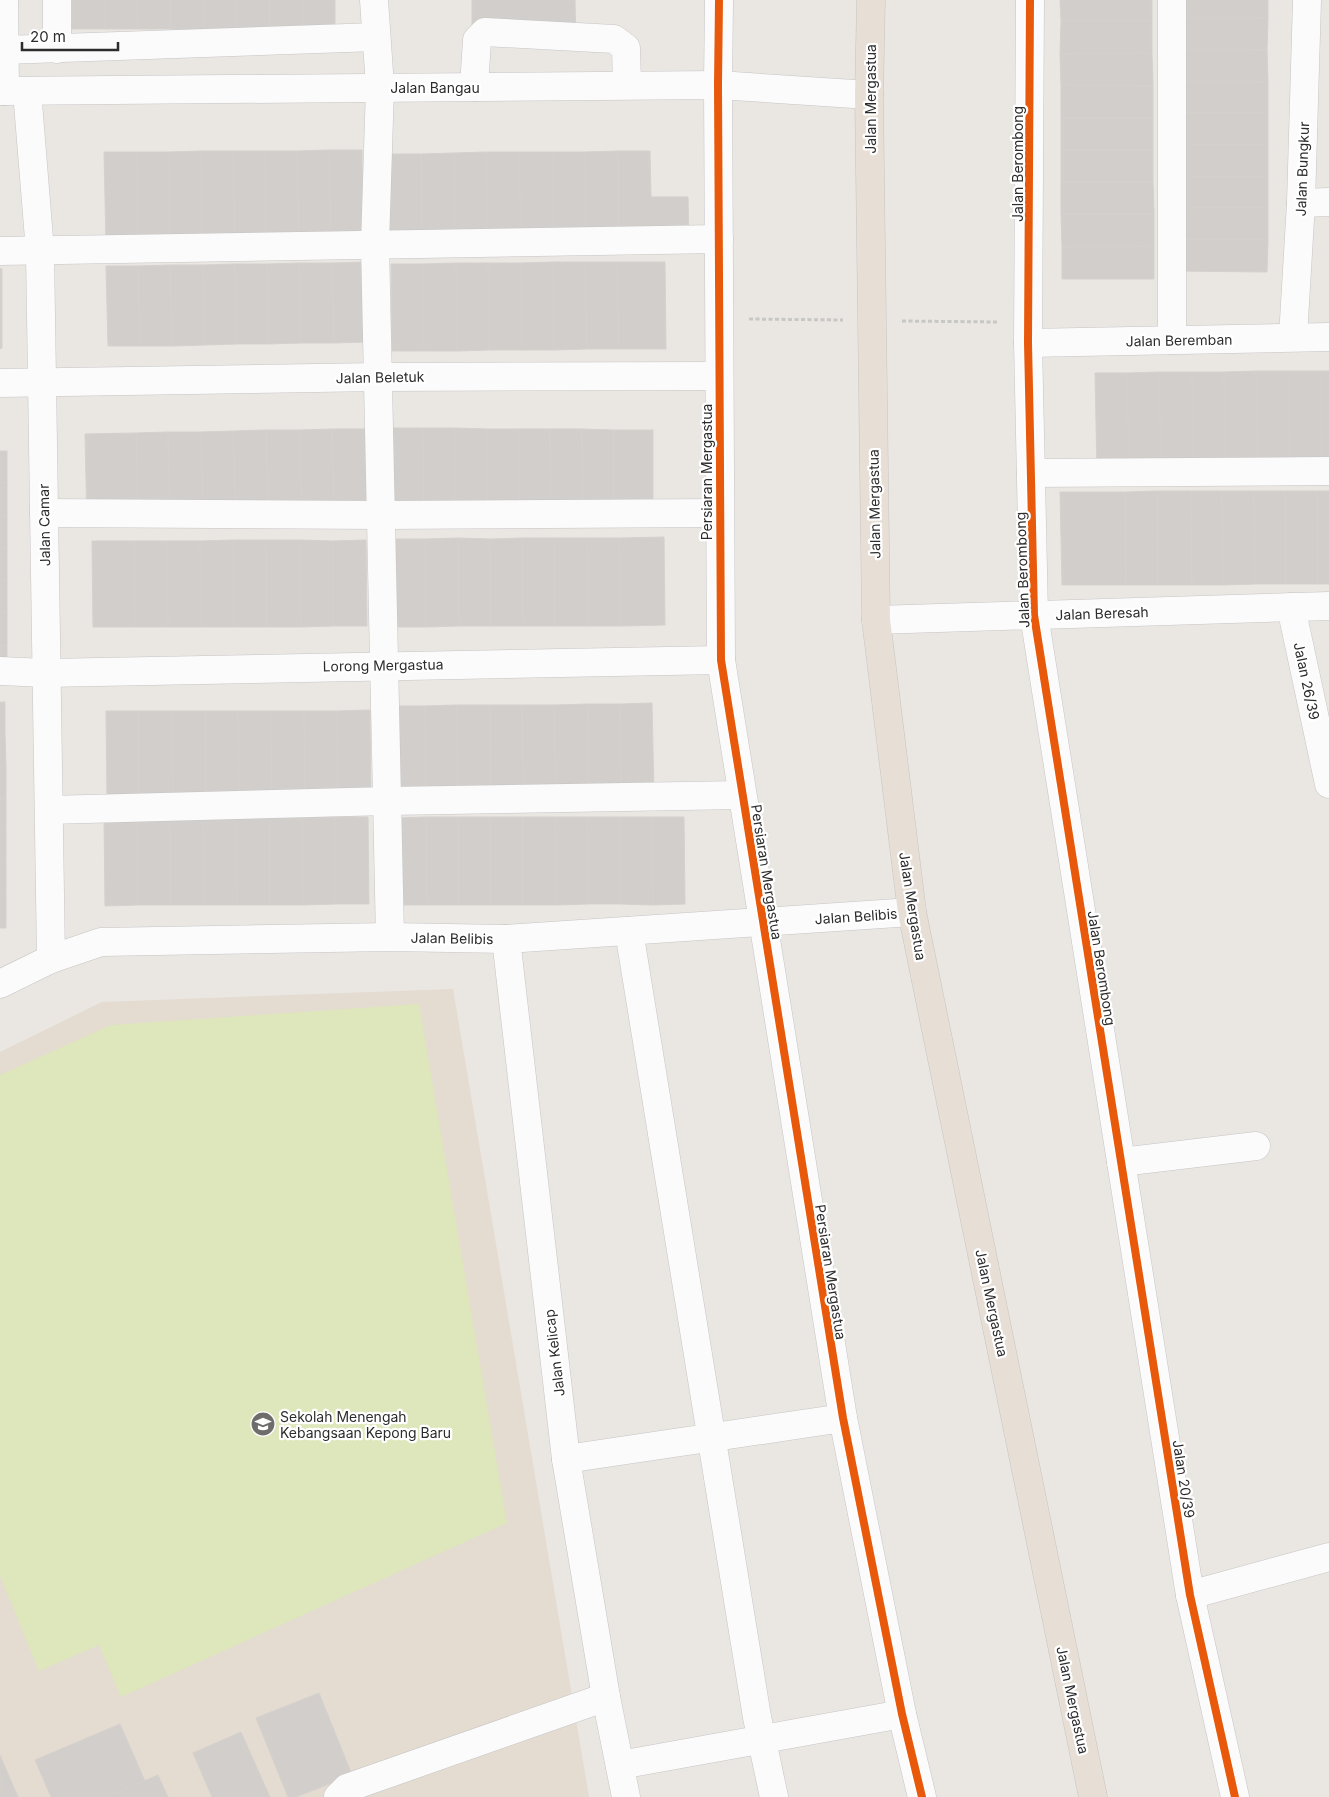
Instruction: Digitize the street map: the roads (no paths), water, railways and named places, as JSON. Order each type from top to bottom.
[{"type":"main road","name":"Jalan Mergastua","points":[[871,0],[869,95],[876,620],[912,912],[1093,1797]]},
{"type":"street","name":"Jalan Camar","points":[[4,0],[4,50],[40,252],[51,959]]},
{"type":"street","points":[[57,0],[57,49]]},
{"type":"street","points":[[374,0],[380,87],[375,244],[390,937]]},
{"type":"street","name":"Persiaran Mergastua","points":[[720,0],[718,84],[718,376],[721,660],[843,1418],[905,1726],[922,1797]]},
{"type":"street","name":"Jalan Berombong","points":[[1030,0],[1028,343],[1034,615],[1120,1162]]},
{"type":"street","points":[[1172,0],[1172,340]]},
{"type":"street","name":"Jalan Bungkur","points":[[1293,338],[1301,203],[1317,60],[1307,0]]},
{"type":"street","points":[[474,87],[477,40],[485,32],[614,39],[626,48],[627,85]]},
{"type":"street","points":[[4,50],[376,37]]},
{"type":"street","name":"Jalan Bangau","points":[[11,91],[718,84],[869,95]]},
{"type":"street","points":[[1301,203],[1329,202]]},
{"type":"street","points":[[0,251],[40,252],[375,244],[719,239]]},
{"type":"street","name":"Jalan Beremban","points":[[1028,343],[1329,337]]},
{"type":"street","name":"Jalan Beletuk","points":[[0,383],[378,377],[718,376]]},
{"type":"street","points":[[1031,474],[1329,472]]},
{"type":"street","points":[[44,513],[381,515],[719,513]]},
{"type":"street","name":"Jalan Beresah","points":[[876,620],[1329,606]]},
{"type":"street","name":"Jalan 26/39","points":[[1291,607],[1329,784]]},
{"type":"street","name":"Lorong Mergastua","points":[[0,671],[46,673],[721,660]]},
{"type":"street","points":[[48,810],[388,801],[742,795]]},
{"type":"street","name":"Jalan Belibis","points":[[0,984],[51,959],[101,942],[390,937],[506,939],[912,912]]},
{"type":"street","points":[[629,931],[710,1438],[761,1740],[774,1797]]},
{"type":"street","name":"Jalan Kelicap","points":[[506,939],[566,1459],[606,1697],[626,1797]]},
{"type":"street","points":[[1120,1162],[1256,1146]]},
{"type":"street","name":"Jalan 20/39","points":[[1120,1162],[1190,1595],[1235,1797]]},
{"type":"street","points":[[566,1459],[843,1418]]},
{"type":"street","points":[[1190,1595],[1329,1557]]},
{"type":"street","points":[[338,1797],[346,1788],[606,1697]]},
{"type":"street","points":[[620,1766],[761,1740],[905,1726]]},
{"type":"place","name":"Sekolah Menengah Kebangsaan Kepong Baru","points":[[263,1424]]}]
